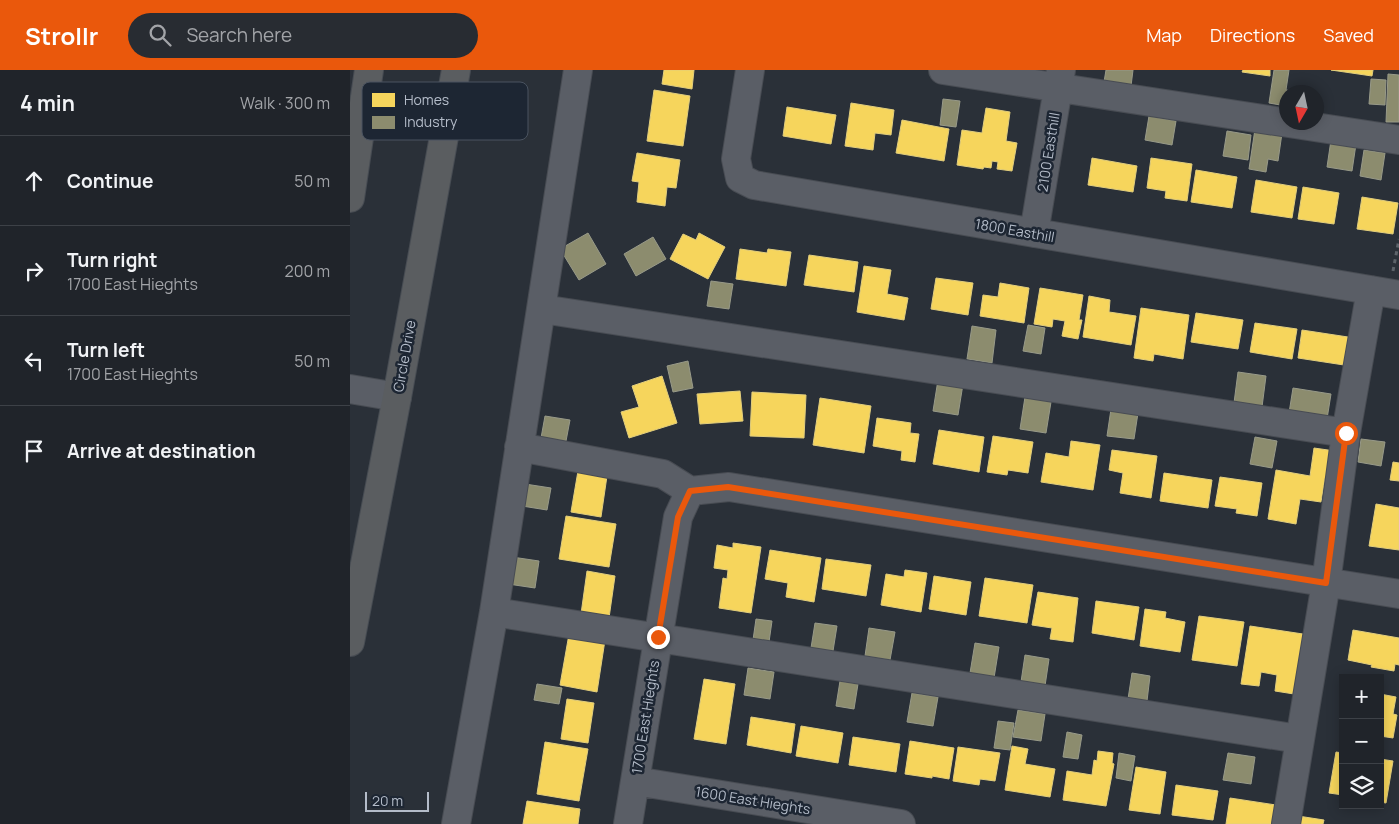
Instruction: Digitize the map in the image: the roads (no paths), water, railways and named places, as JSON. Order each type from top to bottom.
[{"type":"highway","points":[[350,198],[362,117]]},
{"type":"highway","name":"Circle Drive","points":[[350,642],[443,140]]},
{"type":"street","points":[[456,824],[494,612],[578,70]]},
{"type":"street","name":"1800 Easthill","points":[[750,70],[736,159],[740,178],[754,185],[1399,295]]},
{"type":"street","points":[[943,70],[1060,79],[1399,140]]},
{"type":"street","name":"2100 Easthill","points":[[1034,233],[1060,79]]},
{"type":"street","points":[[1286,824],[1326,583],[1346,433],[1371,290]]},
{"type":"street","points":[[542,309],[1346,433]]},
{"type":"street","points":[[350,388],[397,397]]},
{"type":"street","points":[[519,447],[663,474],[690,491],[728,487],[1399,594]]},
{"type":"street","name":"1700 East Hieghts","points":[[628,824],[678,517],[690,491]]},
{"type":"street","points":[[494,612],[1299,739]]},
{"type":"street","name":"1600 East Hieghts","points":[[635,780],[901,824]]}]
